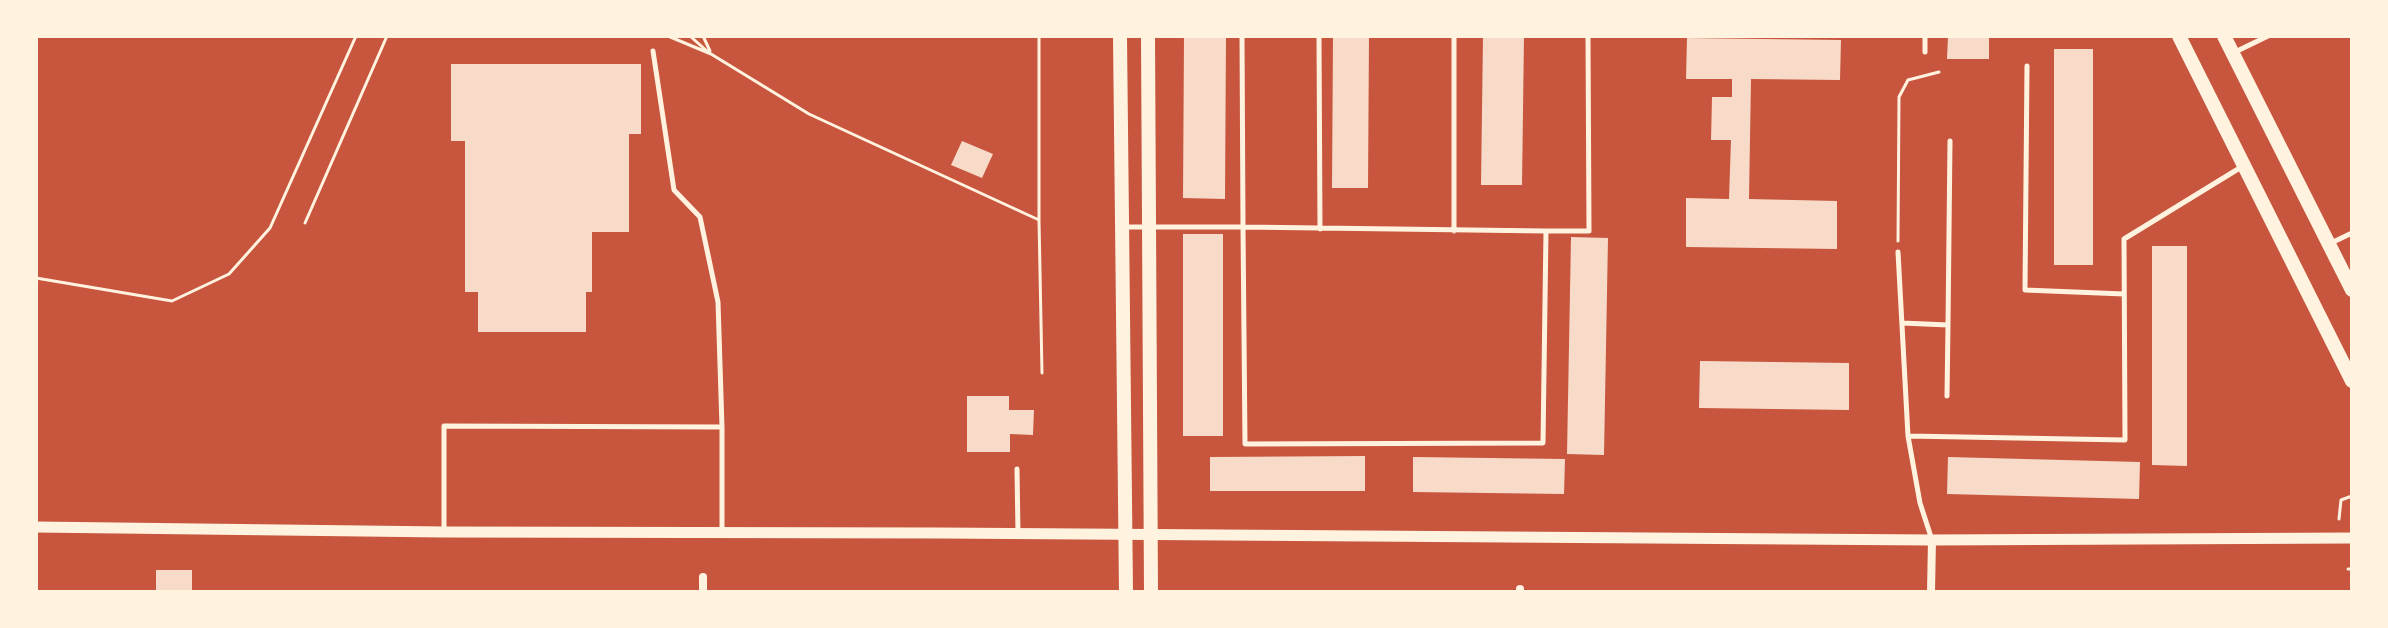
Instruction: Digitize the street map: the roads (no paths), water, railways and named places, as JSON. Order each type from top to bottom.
[{"type":"main road","points":[[1120,36],[1126,592]]},
{"type":"main road","points":[[1148,36],[1151,592]]},
{"type":"main road","points":[[2179,36],[2352,381]]},
{"type":"main road","points":[[2224,36],[2352,290]]},
{"type":"street","points":[[36,527],[1932,540],[2352,538]]},
{"type":"street","points":[[1931,592],[1932,540]]},
{"type":"street","points":[[703,577],[703,592]]},
{"type":"lane","points":[[1242,36],[1245,444],[1543,443],[1546,231]]},
{"type":"lane","points":[[1319,36],[1320,229]]},
{"type":"lane","points":[[1454,36],[1454,231]]},
{"type":"lane","points":[[1123,227],[1589,231],[1588,36]]},
{"type":"lane","points":[[1925,36],[1925,52]]},
{"type":"lane","points":[[2233,53],[2268,36]]},
{"type":"lane","points":[[653,51],[674,190],[700,217],[718,302],[722,533]]},
{"type":"lane","points":[[2027,66],[2025,290],[2124,294]]},
{"type":"lane","points":[[1947,396],[1950,141]]},
{"type":"lane","points":[[1908,436],[2125,440],[2124,239],[2244,166]]},
{"type":"lane","points":[[2329,245],[2352,233]]},
{"type":"lane","points":[[1898,252],[1908,436],[1920,503],[1932,540]]},
{"type":"lane","points":[[1902,323],[1948,325]]},
{"type":"lane","points":[[444,532],[444,426],[722,427]]},
{"type":"lane","points":[[1017,469],[1018,534]]}]
